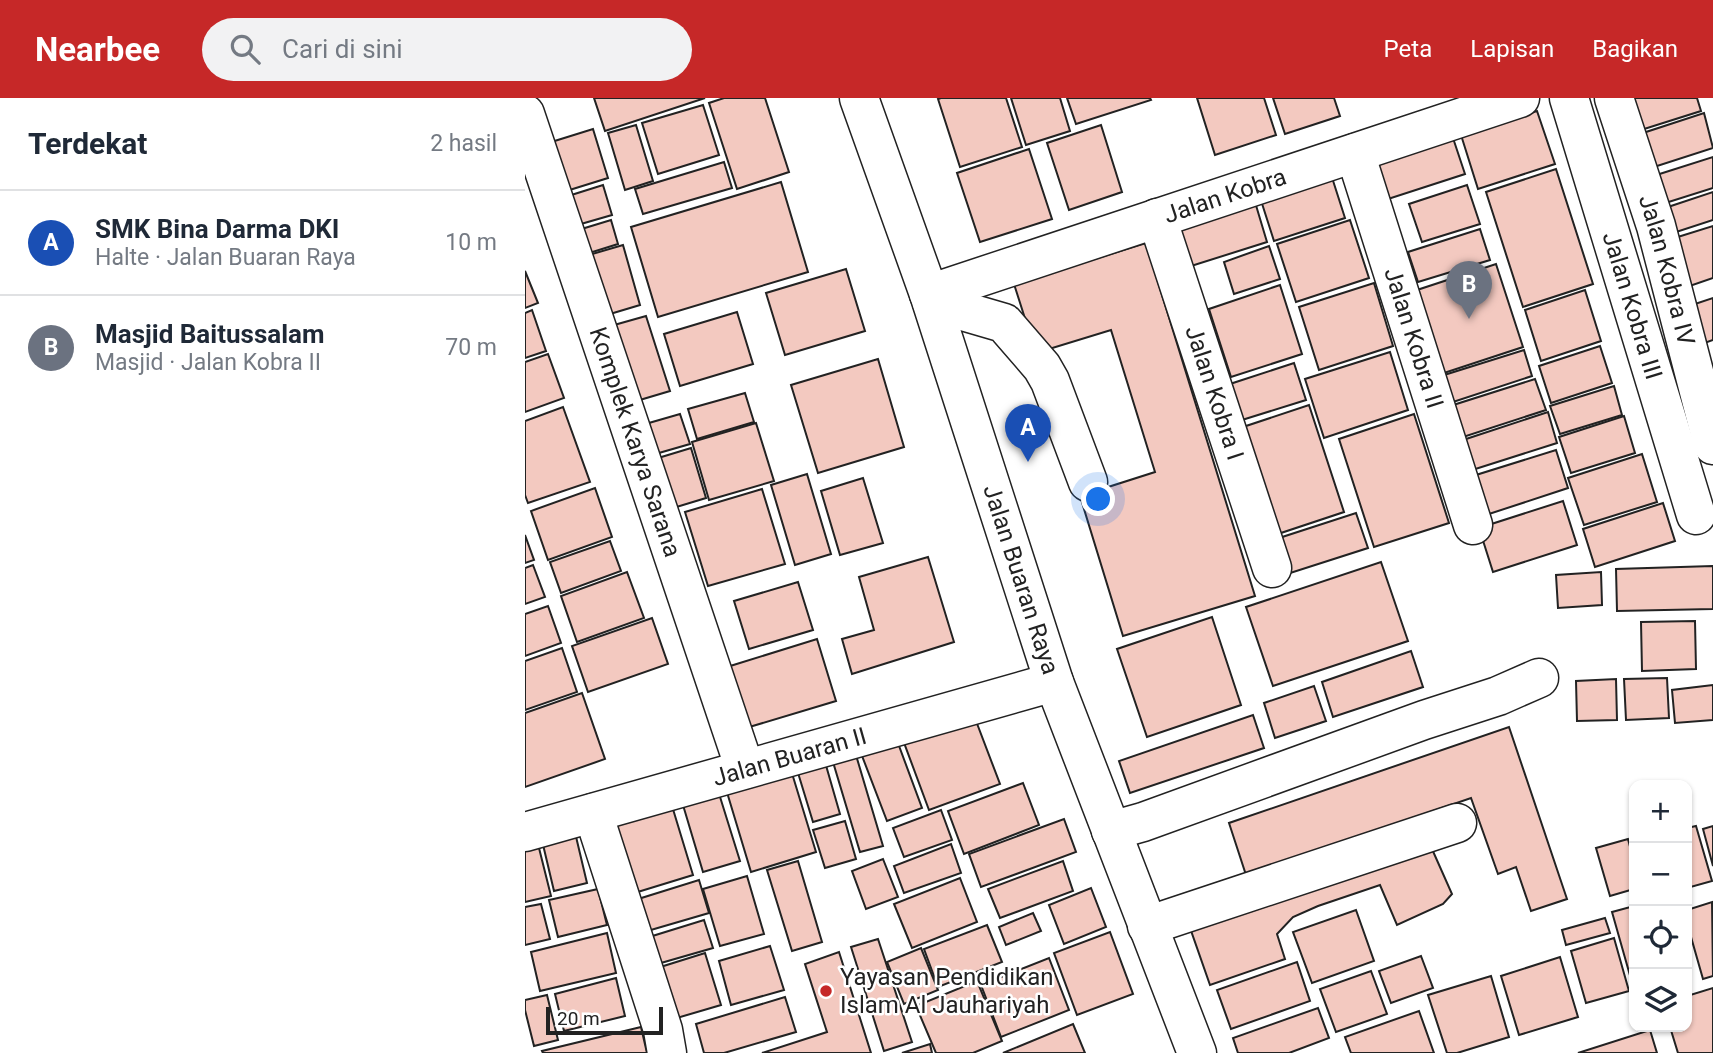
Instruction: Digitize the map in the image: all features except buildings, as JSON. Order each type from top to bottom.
[{"type":"street","name":"Jalan Buaran Raya","points":[[859,98],[930,298],[1054,682],[1197,1053]]},
{"type":"street","name":"Jalan Kobra","points":[[930,298],[1157,218],[1520,98]]},
{"type":"street","name":"Jalan Kobra III","points":[[1569,98],[1696,515]]},
{"type":"street","name":"Jalan Kobra IV","points":[[1614,98],[1655,226],[1713,445]]},
{"type":"street","name":"Komplek Karya Sarana","points":[[525,114],[745,769]]},
{"type":"street","name":"Jalan Kobra II","points":[[1355,153],[1473,525]]},
{"type":"street","name":"Jalan Kobra I","points":[[1157,218],[1272,568]]},
{"type":"street","points":[[930,298],[1004,323],[1027,349],[1050,381],[1088,482]]},
{"type":"street","points":[[1111,831],[1499,696],[1539,678]]},
{"type":"street","name":"Jalan Buaran II","points":[[525,832],[1054,682]]},
{"type":"street","points":[[593,813],[663,1030],[667,1053]]},
{"type":"street","points":[[1147,926],[1457,823]]},
{"type":"place","name":"Masjid Baitussalam","points":[[1469,319]]},
{"type":"place","name":"SMK Bina Darma DKI","points":[[1028,462]]},
{"type":"place","name":"Yayasan Pendidikan Islam Al Jauhariyah","points":[[826,991]]}]
